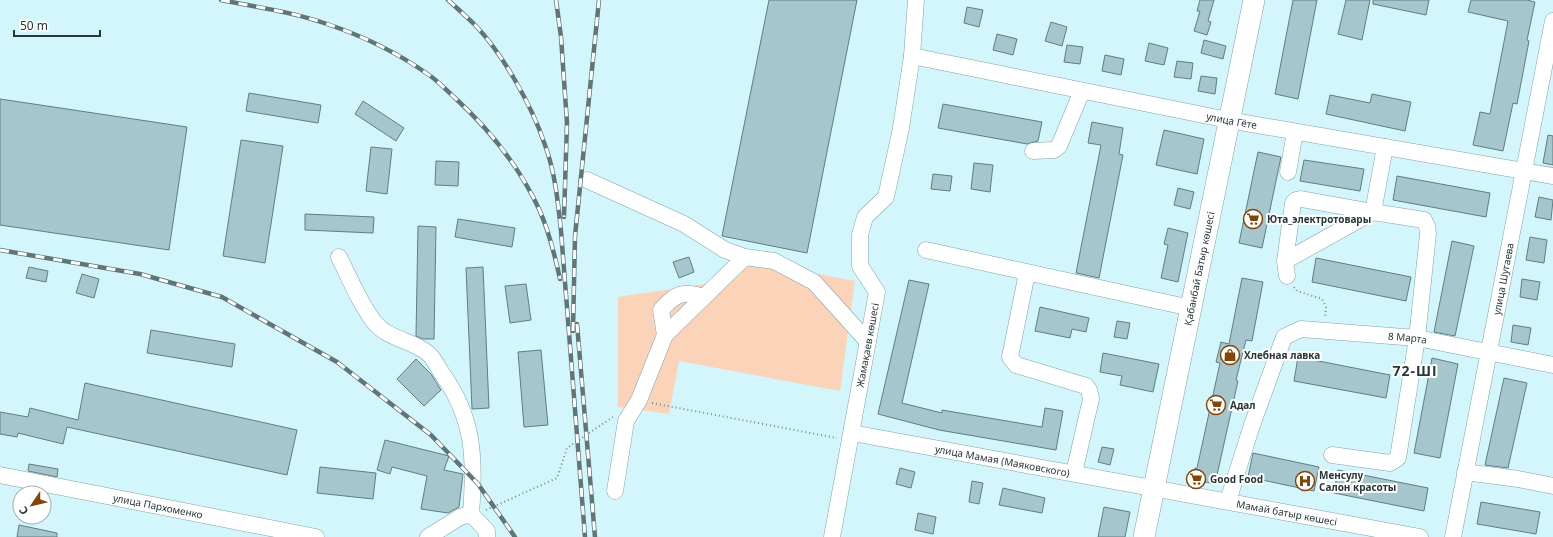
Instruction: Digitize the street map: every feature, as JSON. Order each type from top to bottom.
[{"type":"main road","name":"Қабанбай Батыр көшесі","points":[[1144,537],[1228,120],[1254,0]]},
{"type":"street","name":"Жамақаев көшесі","points":[[832,537],[877,292],[860,266],[860,235],[865,217],[886,197],[901,128],[912,56],[916,0]]},
{"type":"street","name":"улица Шугаева","points":[[1453,537],[1553,21]]},
{"type":"street","name":"улица Гёте","points":[[912,56],[1228,120],[1553,176]]},
{"type":"street","points":[[1033,151],[1054,150],[1059,146],[1082,91]]},
{"type":"street","points":[[1288,172],[1295,132]]},
{"type":"street","points":[[1286,268],[1373,212],[1385,147]]},
{"type":"street","points":[[587,180],[684,224],[725,250],[745,257],[774,261],[814,282],[868,342]]},
{"type":"street","points":[[1286,268],[1293,203],[1296,200],[1301,199],[1424,220],[1427,226],[1428,234],[1417,338],[1398,458],[1390,463],[1332,455]]},
{"type":"street","points":[[926,250],[1191,308]]},
{"type":"street","points":[[339,257],[362,303],[376,324],[389,335],[406,341],[429,355],[455,392],[471,436],[473,479],[472,515],[487,530],[487,537]]},
{"type":"street","points":[[615,491],[626,421],[639,400],[665,335],[745,257]]},
{"type":"street","points":[[1027,273],[1010,357],[1016,365],[1086,386],[1089,390],[1092,399],[1074,473]]},
{"type":"street","points":[[665,335],[661,310],[672,298],[689,292],[703,297]]},
{"type":"street","name":"8 Марта","points":[[1228,501],[1251,428],[1284,337],[1301,329],[1417,338],[1553,365]]},
{"type":"street","name":"улица Мамая (Маяковского)","points":[[851,436],[1154,487]]},
{"type":"street","points":[[1465,472],[1518,478],[1553,486]]},
{"type":"street","name":"улица Пархоменко","points":[[0,475],[316,537]]},
{"type":"street","name":"Мамай батыр көшесі","points":[[1154,487],[1420,537]]},
{"type":"street","points":[[428,537],[460,517],[472,515]]},
{"type":"path","points":[[1286,268],[1297,291],[1322,299],[1326,307],[1325,330]]},
{"type":"path","points":[[639,400],[851,436]]},
{"type":"path","points":[[472,515],[557,478],[567,448],[619,413]]},
{"type":"shaded area","points":[[751,261],[855,281],[840,391],[679,361],[669,414],[618,407],[618,297],[705,284]]},
{"type":"building","points":[[769,0],[857,0],[807,253],[722,236]]},
{"type":"building","points":[[1200,0],[1214,0],[1208,21],[1211,22],[1207,35],[1194,31],[1200,11],[1197,11]]},
{"type":"building","points":[[1293,0],[1317,0],[1298,99],[1275,94]]},
{"type":"building","points":[[1346,0],[1370,0],[1362,40],[1338,34]]},
{"type":"building","points":[[1373,0],[1429,0],[1426,15],[1373,4]]},
{"type":"building","points":[[1471,0],[1527,0],[1535,2],[1527,40],[1529,41],[1517,104],[1513,103],[1503,151],[1473,145],[1480,112],[1490,114],[1508,21],[1468,12]]},
{"type":"building","points":[[967,7],[983,10],[979,27],[964,23]]},
{"type":"building","points":[[1051,22],[1067,27],[1062,46],[1045,41]]},
{"type":"building","points":[[997,34],[1017,39],[1013,55],[993,50]]},
{"type":"building","points":[[1204,40],[1226,46],[1223,59],[1201,53]]},
{"type":"building","points":[[1149,43],[1168,48],[1164,65],[1145,61]]},
{"type":"building","points":[[1067,45],[1083,47],[1080,64],[1064,62]]},
{"type":"building","points":[[1105,55],[1124,59],[1121,75],[1102,71]]},
{"type":"building","points":[[1177,61],[1193,63],[1191,79],[1174,77]]},
{"type":"building","points":[[1201,76],[1217,78],[1215,94],[1198,91]]},
{"type":"building","points":[[249,93],[321,105],[318,123],[246,111]]},
{"type":"building","points":[[1372,94],[1411,102],[1405,131],[1326,114],[1330,95],[1370,103]]},
{"type":"building","points":[[0,99],[187,127],[169,250],[0,225]]},
{"type":"building","points":[[363,101],[404,128],[396,141],[355,114]]},
{"type":"building","points":[[943,104],[1042,122],[1038,141],[1027,144],[938,128]]},
{"type":"building","points":[[1092,122],[1123,128],[1119,154],[1123,155],[1099,278],[1076,273],[1101,145],[1088,143]]},
{"type":"building","points":[[1164,130],[1204,139],[1197,174],[1156,165]]},
{"type":"building","points":[[1548,135],[1553,136],[1553,165],[1543,163]]},
{"type":"building","points":[[241,140],[283,146],[265,263],[223,256]]},
{"type":"building","points":[[371,147],[392,149],[387,194],[366,191]]},
{"type":"building","points":[[1258,152],[1281,157],[1262,248],[1239,243]]},
{"type":"building","points":[[1304,160],[1364,169],[1360,191],[1300,181]]},
{"type":"building","points":[[436,161],[459,162],[458,186],[435,185]]},
{"type":"building","points":[[974,163],[993,165],[990,192],[971,189]]},
{"type":"building","points":[[933,174],[952,176],[950,191],[931,189]]},
{"type":"building","points":[[1397,176],[1490,193],[1486,217],[1393,200]]},
{"type":"building","points":[[1178,188],[1194,192],[1190,209],[1174,205]]},
{"type":"building","points":[[1539,197],[1553,200],[1551,220],[1535,217]]},
{"type":"building","points":[[305,214],[374,217],[373,233],[305,230]]},
{"type":"building","points":[[458,219],[515,228],[512,247],[455,237]]},
{"type":"building","points":[[418,226],[436,227],[434,339],[423,339],[416,336]]},
{"type":"building","points":[[1168,228],[1188,233],[1178,282],[1161,278],[1168,245],[1164,244]]},
{"type":"building","points":[[1530,237],[1547,240],[1544,263],[1526,260]]},
{"type":"building","points":[[1452,241],[1474,246],[1455,336],[1434,332]]},
{"type":"building","points":[[689,257],[694,272],[679,278],[673,262]]},
{"type":"building","points":[[1316,258],[1411,277],[1406,301],[1312,282]]},
{"type":"building","points":[[29,267],[48,271],[46,282],[26,278]]},
{"type":"building","points":[[483,267],[489,408],[472,409],[466,268]]},
{"type":"building","points":[[82,274],[99,279],[94,298],[76,293]]},
{"type":"building","points":[[1242,278],[1263,282],[1252,341],[1246,340],[1236,380],[1238,381],[1215,484],[1192,479],[1195,468],[1197,468],[1220,363],[1216,362],[1221,342],[1229,344]]},
{"type":"building","points":[[1522,279],[1540,282],[1537,300],[1520,297]]},
{"type":"building","points":[[909,280],[929,284],[902,403],[942,413],[942,410],[1042,427],[1045,408],[1063,411],[1056,450],[939,430],[878,414]]},
{"type":"building","points":[[526,284],[531,320],[510,323],[505,286]]},
{"type":"building","points":[[1040,307],[1089,318],[1086,332],[1072,329],[1070,338],[1035,331]]},
{"type":"building","points":[[1117,321],[1130,323],[1127,339],[1114,337]]},
{"type":"building","points":[[1513,325],[1531,328],[1528,345],[1511,342]]},
{"type":"building","points":[[151,330],[235,344],[232,367],[147,353]]},
{"type":"building","points":[[541,350],[548,425],[524,427],[518,352]]},
{"type":"building","points":[[1103,353],[1159,364],[1153,392],[1120,385],[1122,376],[1100,372]]},
{"type":"building","points":[[1298,357],[1390,375],[1386,398],[1294,381]]},
{"type":"building","points":[[1432,358],[1458,364],[1440,458],[1414,453]]},
{"type":"building","points":[[416,359],[431,374],[441,390],[424,406],[397,379]]},
{"type":"building","points":[[1504,378],[1527,383],[1508,468],[1485,465]]},
{"type":"building","points":[[85,383],[297,430],[287,475],[67,427],[63,444],[18,433],[17,437],[0,434],[0,412],[28,417],[30,408],[78,420]]},
{"type":"building","points":[[385,440],[449,456],[444,470],[463,474],[459,507],[448,513],[421,509],[427,476],[392,467],[390,474],[377,470]]},
{"type":"building","points":[[1102,447],[1114,449],[1110,465],[1098,462]]},
{"type":"building","points":[[1253,453],[1319,467],[1314,491],[1248,477]]},
{"type":"building","points":[[29,464],[58,469],[57,477],[28,471]]},
{"type":"building","points":[[320,467],[376,473],[373,499],[317,493]]},
{"type":"building","points":[[900,468],[915,472],[911,488],[896,484]]},
{"type":"building","points":[[1338,470],[1428,488],[1424,511],[1334,493]]},
{"type":"building","points":[[972,481],[983,483],[979,504],[969,502]]},
{"type":"building","points":[[1003,488],[1045,498],[1042,513],[999,505]]},
{"type":"building","points":[[1481,502],[1540,512],[1536,534],[1477,524]]},
{"type":"building","points":[[1104,507],[1130,512],[1125,537],[1098,537]]},
{"type":"building","points":[[918,513],[936,517],[933,534],[915,530]]},
{"type":"building","points":[[19,525],[57,533],[57,537],[17,537]]},
{"type":"railway","points":[[221,0],[288,13],[340,29],[393,52],[436,80],[467,109],[491,135],[513,163],[531,193],[546,226],[560,279]]},
{"type":"railway","points":[[448,0],[486,37],[516,81],[533,114],[545,145],[554,176],[561,231],[585,537]]},
{"type":"railway","points":[[556,0],[561,37],[567,123],[564,217]]},
{"type":"railway","points":[[573,331],[575,236],[599,0]]},
{"type":"railway","points":[[0,250],[140,274],[222,297],[337,362],[431,435],[478,484],[515,537]]},
{"type":"railway","points":[[577,324],[595,537]]},
{"type":"place","name":"Юта_электротовары","points":[[1253,219]]},
{"type":"place","name":"Хлебная лавка","points":[[1230,355]]},
{"type":"place","name":"Адал","points":[[1216,405]]},
{"type":"place","name":"Good Food","points":[[1196,479]]},
{"type":"place","name":"Менсулу Салон красоты","points":[[1305,481]]},
{"type":"district","name":"72-ШІ","points":[[1415,371]]}]
